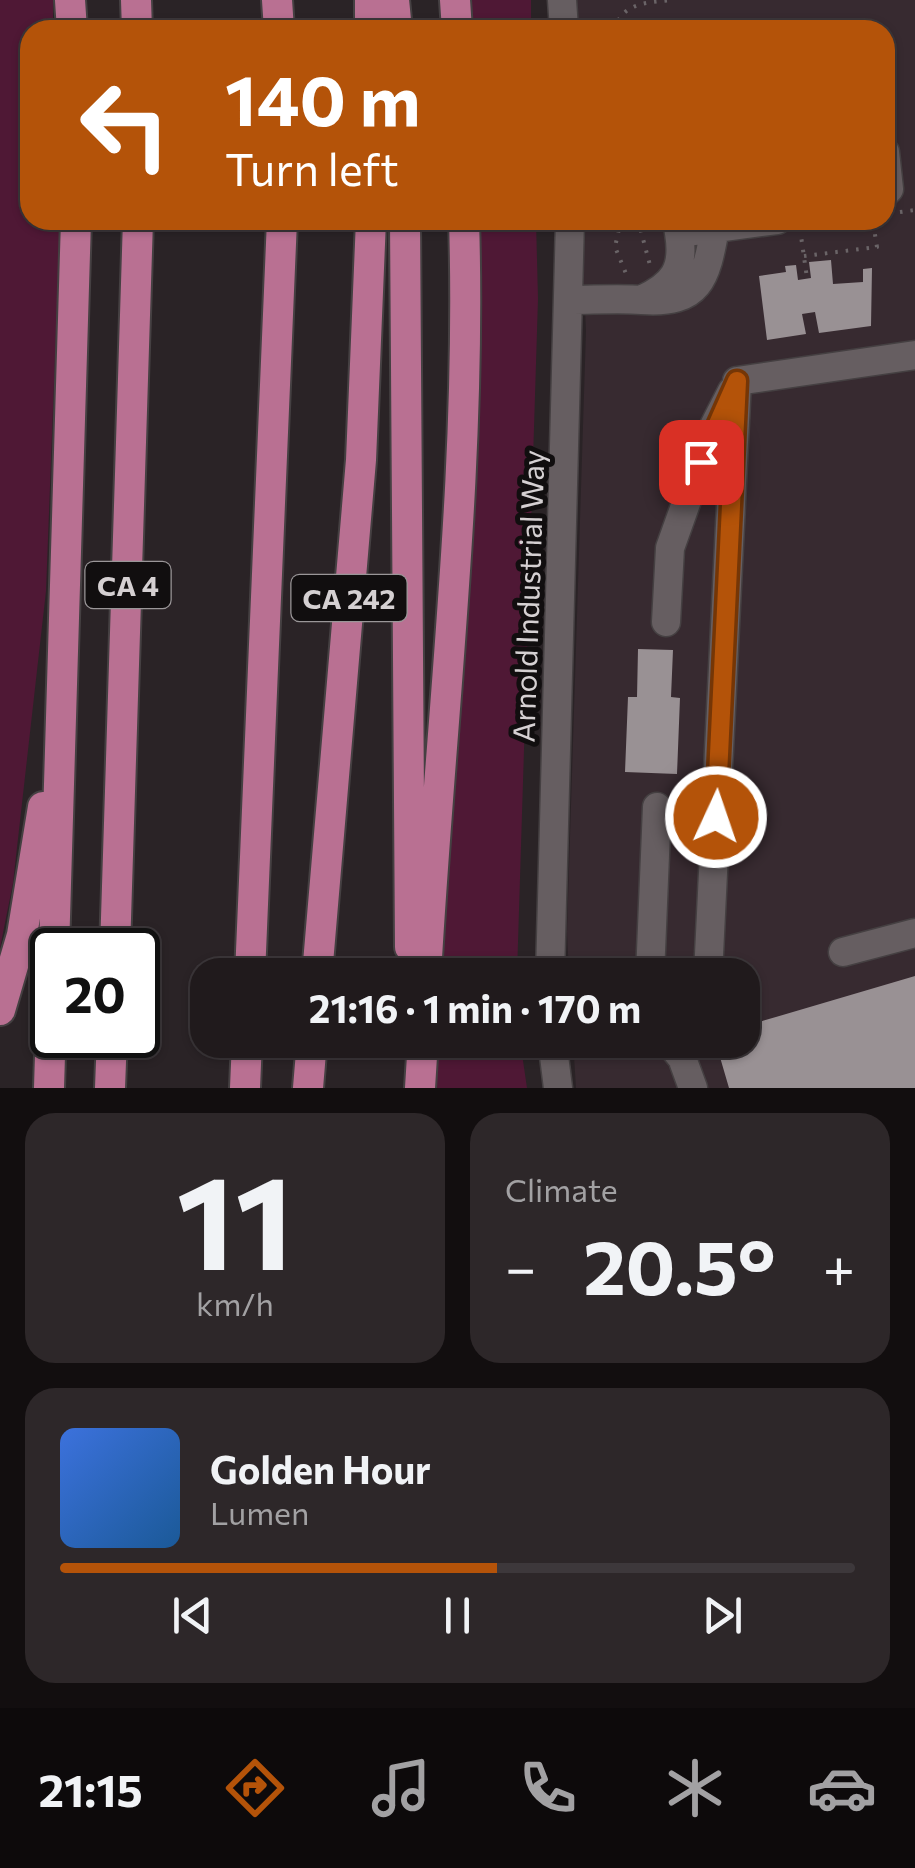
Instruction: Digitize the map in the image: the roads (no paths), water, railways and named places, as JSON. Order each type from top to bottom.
[{"type":"highway","points":[[55,928],[76,230]]},
{"type":"highway","name":"CA 4","points":[[115,928],[138,230]]},
{"type":"highway","points":[[251,958],[282,230]]},
{"type":"highway","name":"CA 242","points":[[319,958],[362,460],[371,230]]},
{"type":"highway","points":[[404,230],[410,958]]},
{"type":"highway","points":[[427,958],[439,736],[454,610],[464,450],[464,230]]},
{"type":"highway","points":[[0,1010],[22,935],[48,778],[68,530]]},
{"type":"highway","points":[[49,1088],[50,1058]]},
{"type":"highway","points":[[110,1088],[111,1058]]},
{"type":"highway","points":[[245,1088],[246,1058]]},
{"type":"highway","points":[[308,1088],[310,1058]]},
{"type":"highway","points":[[411,1058],[412,1088]]},
{"type":"highway","points":[[420,1088],[421,1058]]},
{"type":"street","name":"Arnold Industrial Way","points":[[551,958],[570,230]]},
{"type":"street","points":[[570,300],[664,289],[683,256],[679,230]]},
{"type":"street","points":[[634,294],[677,300],[698,285],[714,230]]},
{"type":"street","points":[[737,381],[915,356]]},
{"type":"street","points":[[666,622],[670,548],[712,430],[737,381]]},
{"type":"street","points":[[709,958],[737,381]]},
{"type":"street","points":[[651,958],[657,807]]},
{"type":"street","points":[[844,952],[915,932]]},
{"type":"street","points":[[554,1058],[558,1088]]},
{"type":"street","points":[[682,1058],[692,1088]]}]
